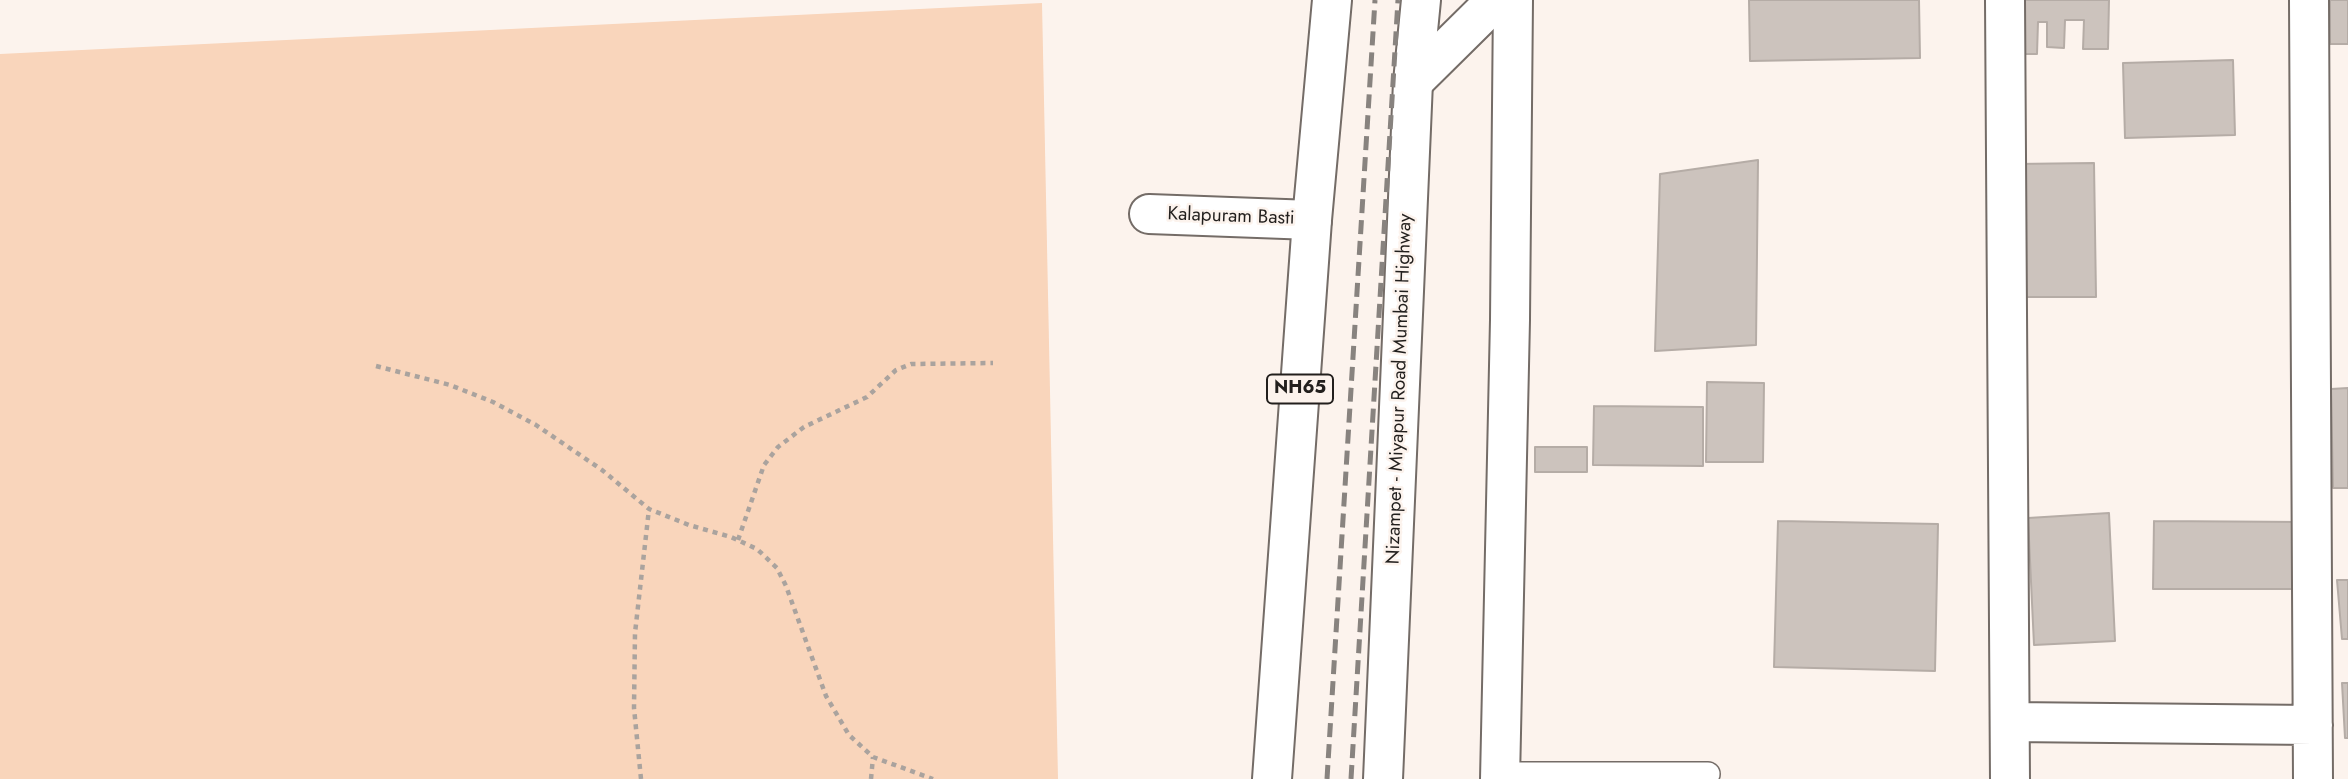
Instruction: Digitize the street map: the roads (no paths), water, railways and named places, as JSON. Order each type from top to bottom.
[{"type":"main road","name":"NH65","points":[[1272,779],[1312,220],[1332,0]]},
{"type":"main road","name":"Nizampet - Miyapur Road Mumbai Highway","points":[[1383,779],[1413,82],[1421,0]]},
{"type":"main road","points":[[1413,82],[1496,0]]},
{"type":"main road","points":[[1500,776],[1510,320],[1513,0]]},
{"type":"main road","points":[[2005,0],[2010,779]]},
{"type":"main road","points":[[2309,0],[2313,779]]},
{"type":"main road","name":"Kalapuram Basti","points":[[1149,214],[1312,220]]},
{"type":"main road","points":[[2011,722],[2313,725]]},
{"type":"lane","points":[[1500,776],[1708,774]]},
{"type":"railway","points":[[1327,779],[1375,0]]},
{"type":"railway","points":[[1351,779],[1398,0]]}]
